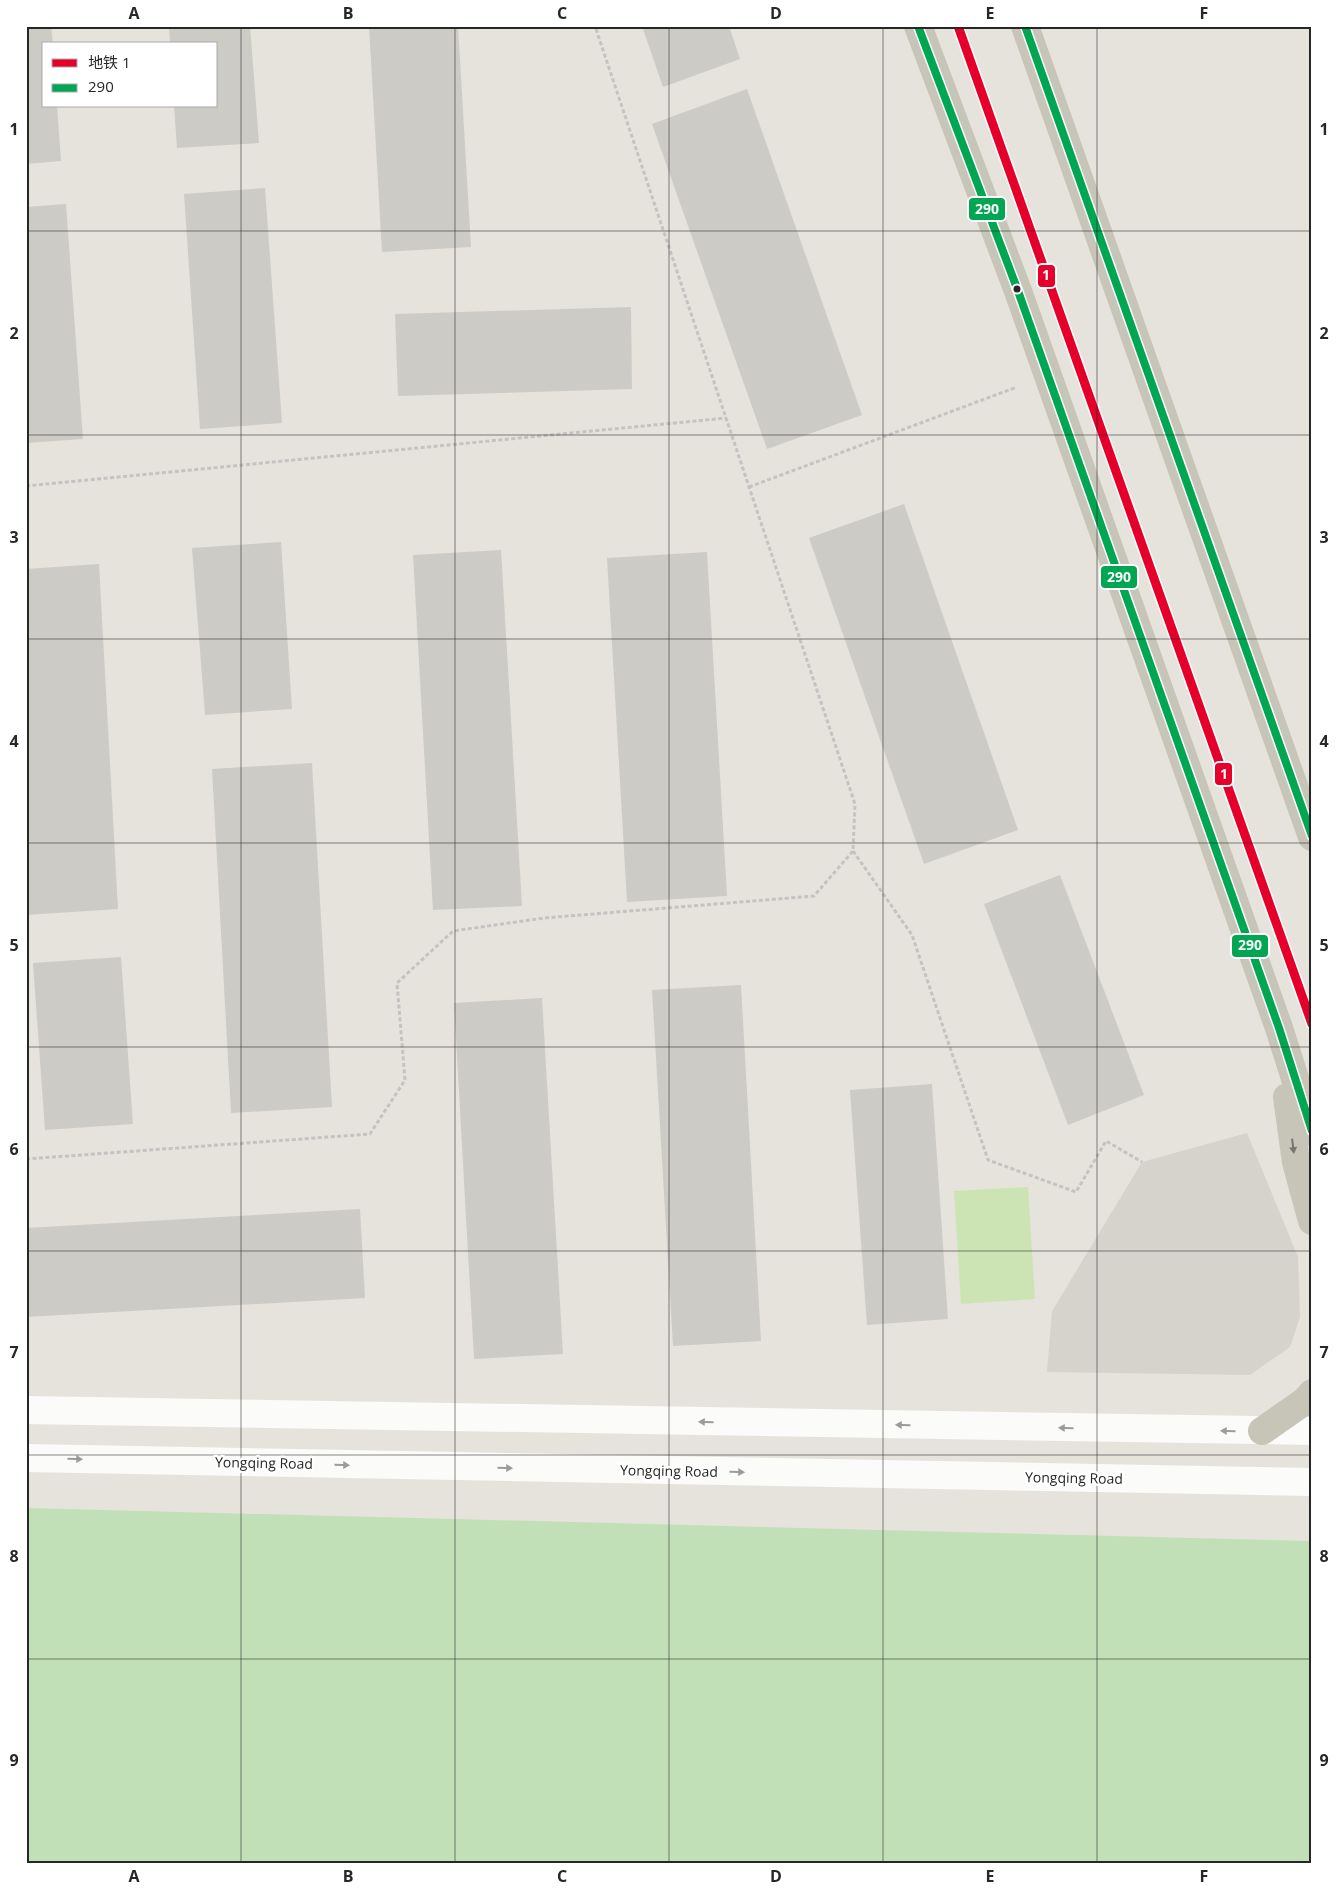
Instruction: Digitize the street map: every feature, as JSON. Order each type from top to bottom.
[{"type":"main road","points":[[918,26],[1048,375],[1279,1028],[1312,1132]]},
{"type":"main road","points":[[1025,26],[1312,837]]},
{"type":"main road","points":[[1279,1028],[1296,1162],[1312,1221]]},
{"type":"main road","points":[[1262,1431],[1304,1401],[1312,1393]]},
{"type":"main road","points":[[26,1410],[1312,1431]]},
{"type":"main road","name":"Yongqing Road","points":[[26,1458],[1312,1482]]},
{"type":"path","points":[[595,26],[854,804],[854,851],[912,935],[988,1160],[1076,1192],[1106,1141],[1142,1162]]},
{"type":"path","points":[[749,488],[1048,375]]},
{"type":"path","points":[[26,486],[726,418]]},
{"type":"path","points":[[26,1159],[370,1134],[405,1080],[397,983],[453,931],[544,918],[814,896],[854,851]]},
{"type":"green space","points":[[1028,1187],[1035,1299],[961,1304],[954,1191]]},
{"type":"green space","points":[[26,1508],[1312,1541],[1312,1864],[26,1864]]},
{"type":"shaded area","points":[[1247,1133],[1298,1257],[1300,1317],[1290,1347],[1250,1375],[1047,1372],[1052,1311],[1142,1162]]},
{"type":"building","points":[[26,26],[51,26],[53,42],[42,42],[42,108],[57,108],[61,161],[26,164]]},
{"type":"building","points":[[169,26],[250,26],[259,143],[177,148],[174,108],[218,108],[218,42],[170,42]]},
{"type":"building","points":[[369,26],[458,26],[471,247],[382,252]]},
{"type":"building","points":[[642,26],[729,26],[740,59],[663,87]]},
{"type":"building","points":[[747,89],[862,415],[767,449],[652,124]]},
{"type":"building","points":[[265,188],[282,423],[200,429],[184,194]]},
{"type":"building","points":[[66,204],[83,439],[26,443],[26,207]]},
{"type":"building","points":[[631,307],[632,389],[398,396],[395,314]]},
{"type":"building","points":[[904,504],[1018,830],[924,864],[809,538]]},
{"type":"building","points":[[281,542],[292,709],[205,715],[192,548]]},
{"type":"building","points":[[501,550],[522,906],[433,910],[413,555]]},
{"type":"building","points":[[707,552],[727,896],[627,902],[607,558]]},
{"type":"building","points":[[99,564],[118,909],[26,915],[26,569]]},
{"type":"building","points":[[312,763],[332,1107],[231,1113],[212,769]]},
{"type":"building","points":[[1060,875],[1144,1095],[1068,1125],[984,904]]},
{"type":"building","points":[[121,957],[133,1124],[45,1130],[33,963]]},
{"type":"building","points":[[741,985],[761,1341],[673,1346],[652,990]]},
{"type":"building","points":[[542,998],[563,1354],[474,1359],[454,1003]]},
{"type":"building","points":[[932,1084],[948,1319],[867,1325],[850,1090]]},
{"type":"building","points":[[360,1209],[365,1298],[26,1317],[26,1228]]},
{"type":"metro line","name":"1","points":[[958,26],[1312,1024]]},
{"type":"transit line","name":"290","points":[[918,26],[1018,291],[1279,1028],[1312,1131]]},
{"type":"transit line","name":"290","points":[[1025,26],[1312,836]]}]
